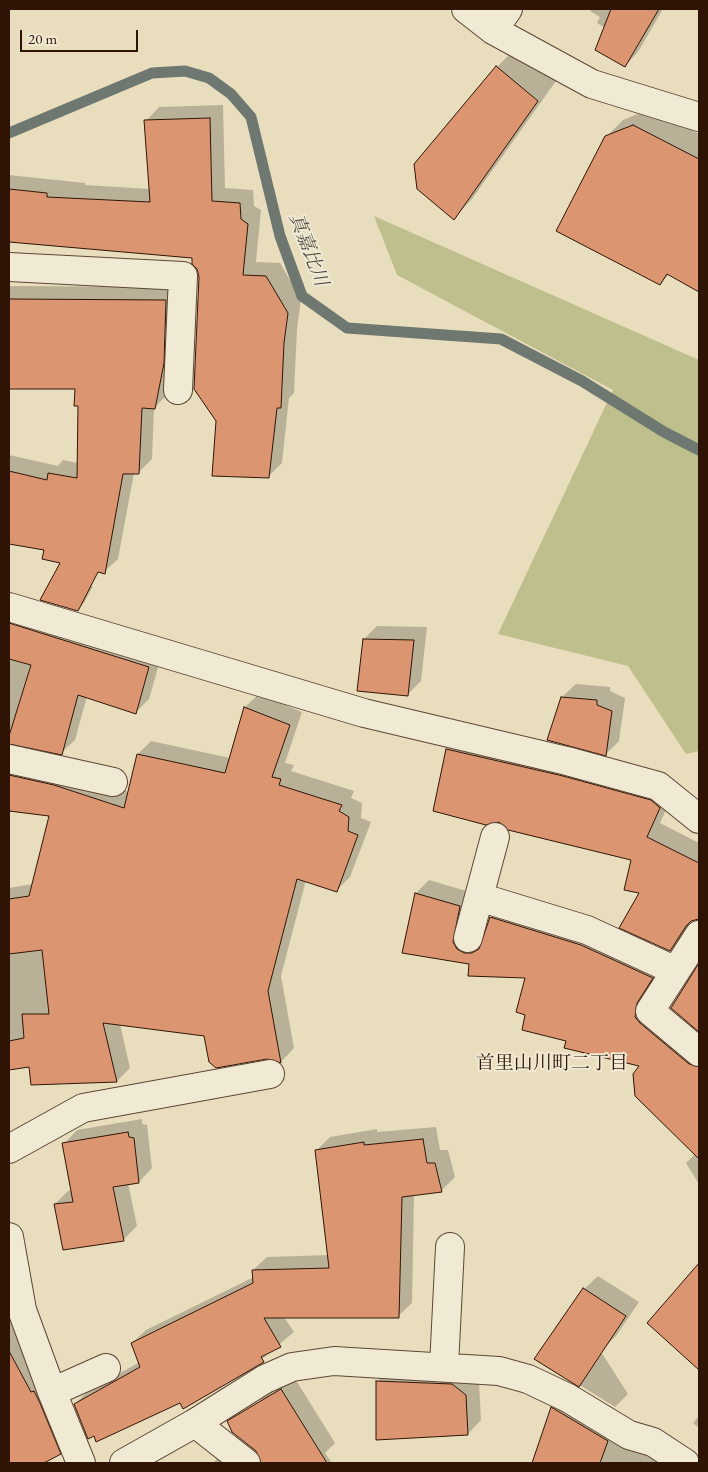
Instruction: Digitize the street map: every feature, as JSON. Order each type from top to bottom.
[{"type":"street","points":[[466,9],[501,19],[592,84],[699,117]]},
{"type":"street","points":[[9,267],[183,276],[178,390]]},
{"type":"street","points":[[9,607],[364,713],[567,761],[658,786],[699,819]]},
{"type":"street","points":[[9,759],[113,782]]},
{"type":"street","points":[[468,938],[494,837]]},
{"type":"street","points":[[479,897],[587,930],[676,972]]},
{"type":"street","points":[[699,935],[650,1011],[699,1052]]},
{"type":"street","points":[[9,1149],[83,1108],[270,1074]]},
{"type":"street","points":[[9,1236],[16,1306],[81,1463]]},
{"type":"street","points":[[444,1366],[450,1248]]},
{"type":"street","points":[[124,1463],[195,1423],[265,1379],[292,1367],[334,1361],[444,1366],[499,1371],[528,1379],[568,1398],[629,1435],[653,1442],[685,1463]]},
{"type":"street","points":[[52,1392],[106,1368]]},
{"type":"street","points":[[195,1423],[246,1463]]},
{"type":"green space","points":[[374,216],[699,360],[699,751],[686,754],[628,666],[498,634],[613,390],[397,275]]},
{"type":"building","points":[[611,9],[659,9],[625,67],[595,50]]},
{"type":"building","points":[[496,66],[538,101],[454,220],[417,189],[414,164]]},
{"type":"building","points":[[210,118],[212,201],[240,203],[241,219],[248,224],[243,275],[266,276],[288,313],[284,343],[281,408],[277,408],[269,478],[212,476],[216,421],[194,389],[199,277],[197,269],[192,264],[192,258],[9,242],[9,189],[47,193],[47,197],[150,202],[144,120]]},
{"type":"building","points":[[633,125],[699,159],[699,292],[667,274],[660,285],[556,231],[605,136]]},
{"type":"building","points":[[9,299],[166,300],[164,363],[155,409],[142,408],[139,474],[123,474],[105,574],[98,572],[78,611],[40,600],[60,563],[42,559],[44,550],[9,544],[9,471],[47,480],[48,473],[77,478],[78,406],[74,406],[75,389],[9,389]]},
{"type":"building","points":[[9,623],[149,667],[136,714],[78,695],[62,755],[9,744],[9,736],[31,665],[9,659]]},
{"type":"building","points":[[363,639],[414,640],[408,696],[357,691]]},
{"type":"building","points":[[561,697],[597,700],[597,705],[612,711],[606,756],[547,740]]},
{"type":"building","points":[[244,707],[290,725],[272,777],[281,779],[279,785],[342,805],[339,811],[349,817],[348,831],[358,835],[337,892],[297,879],[268,991],[281,1063],[267,1059],[216,1068],[209,1062],[204,1036],[103,1023],[117,1082],[31,1085],[29,1067],[9,1070],[9,1041],[24,1038],[22,1014],[49,1014],[42,950],[9,954],[9,899],[29,896],[49,816],[9,811],[9,775],[54,785],[124,808],[137,754],[225,773]]},
{"type":"building","points":[[446,749],[563,776],[651,800],[660,808],[647,837],[699,863],[699,919],[691,921],[686,926],[670,951],[619,928],[639,893],[624,890],[631,860],[508,830],[499,822],[486,825],[433,811]]},
{"type":"building","points":[[415,893],[460,906],[453,942],[457,949],[464,953],[472,953],[479,949],[490,917],[581,945],[653,978],[637,1003],[635,1017],[689,1064],[699,1067],[699,1159],[635,1096],[633,1074],[639,1066],[564,1048],[566,1041],[522,1030],[525,1015],[516,1012],[525,978],[468,976],[469,964],[402,953]]},
{"type":"building","points":[[699,963],[699,1032],[671,1008]]},
{"type":"building","points":[[128,1132],[129,1137],[134,1138],[139,1183],[113,1187],[124,1241],[63,1250],[54,1204],[73,1202],[62,1143]]},
{"type":"building","points":[[423,1139],[427,1163],[435,1163],[442,1192],[402,1197],[399,1318],[264,1318],[281,1347],[261,1357],[264,1362],[183,1409],[180,1403],[96,1442],[94,1436],[88,1439],[74,1404],[140,1367],[131,1343],[253,1283],[252,1270],[329,1268],[315,1150],[364,1142],[364,1145]]},
{"type":"building","points":[[699,1263],[699,1370],[647,1323]]},
{"type":"building","points":[[583,1288],[626,1316],[579,1387],[534,1359]]},
{"type":"building","points":[[9,1351],[31,1392],[34,1391],[61,1454],[44,1463],[9,1463]]},
{"type":"building","points":[[376,1381],[452,1384],[466,1395],[468,1435],[376,1440]]},
{"type":"building","points":[[281,1389],[327,1463],[261,1463],[256,1451],[232,1432],[227,1421]]},
{"type":"building","points":[[551,1407],[608,1441],[600,1463],[532,1463]]},
{"type":"waterway","name":"真嘉比川","points":[[9,133],[152,73],[185,71],[209,78],[231,94],[251,117],[280,236],[302,296],[347,328],[501,339],[582,381],[664,432],[699,450]]},
{"type":"district","name":"首里山川町二丁目","points":[[552,1064]]}]
